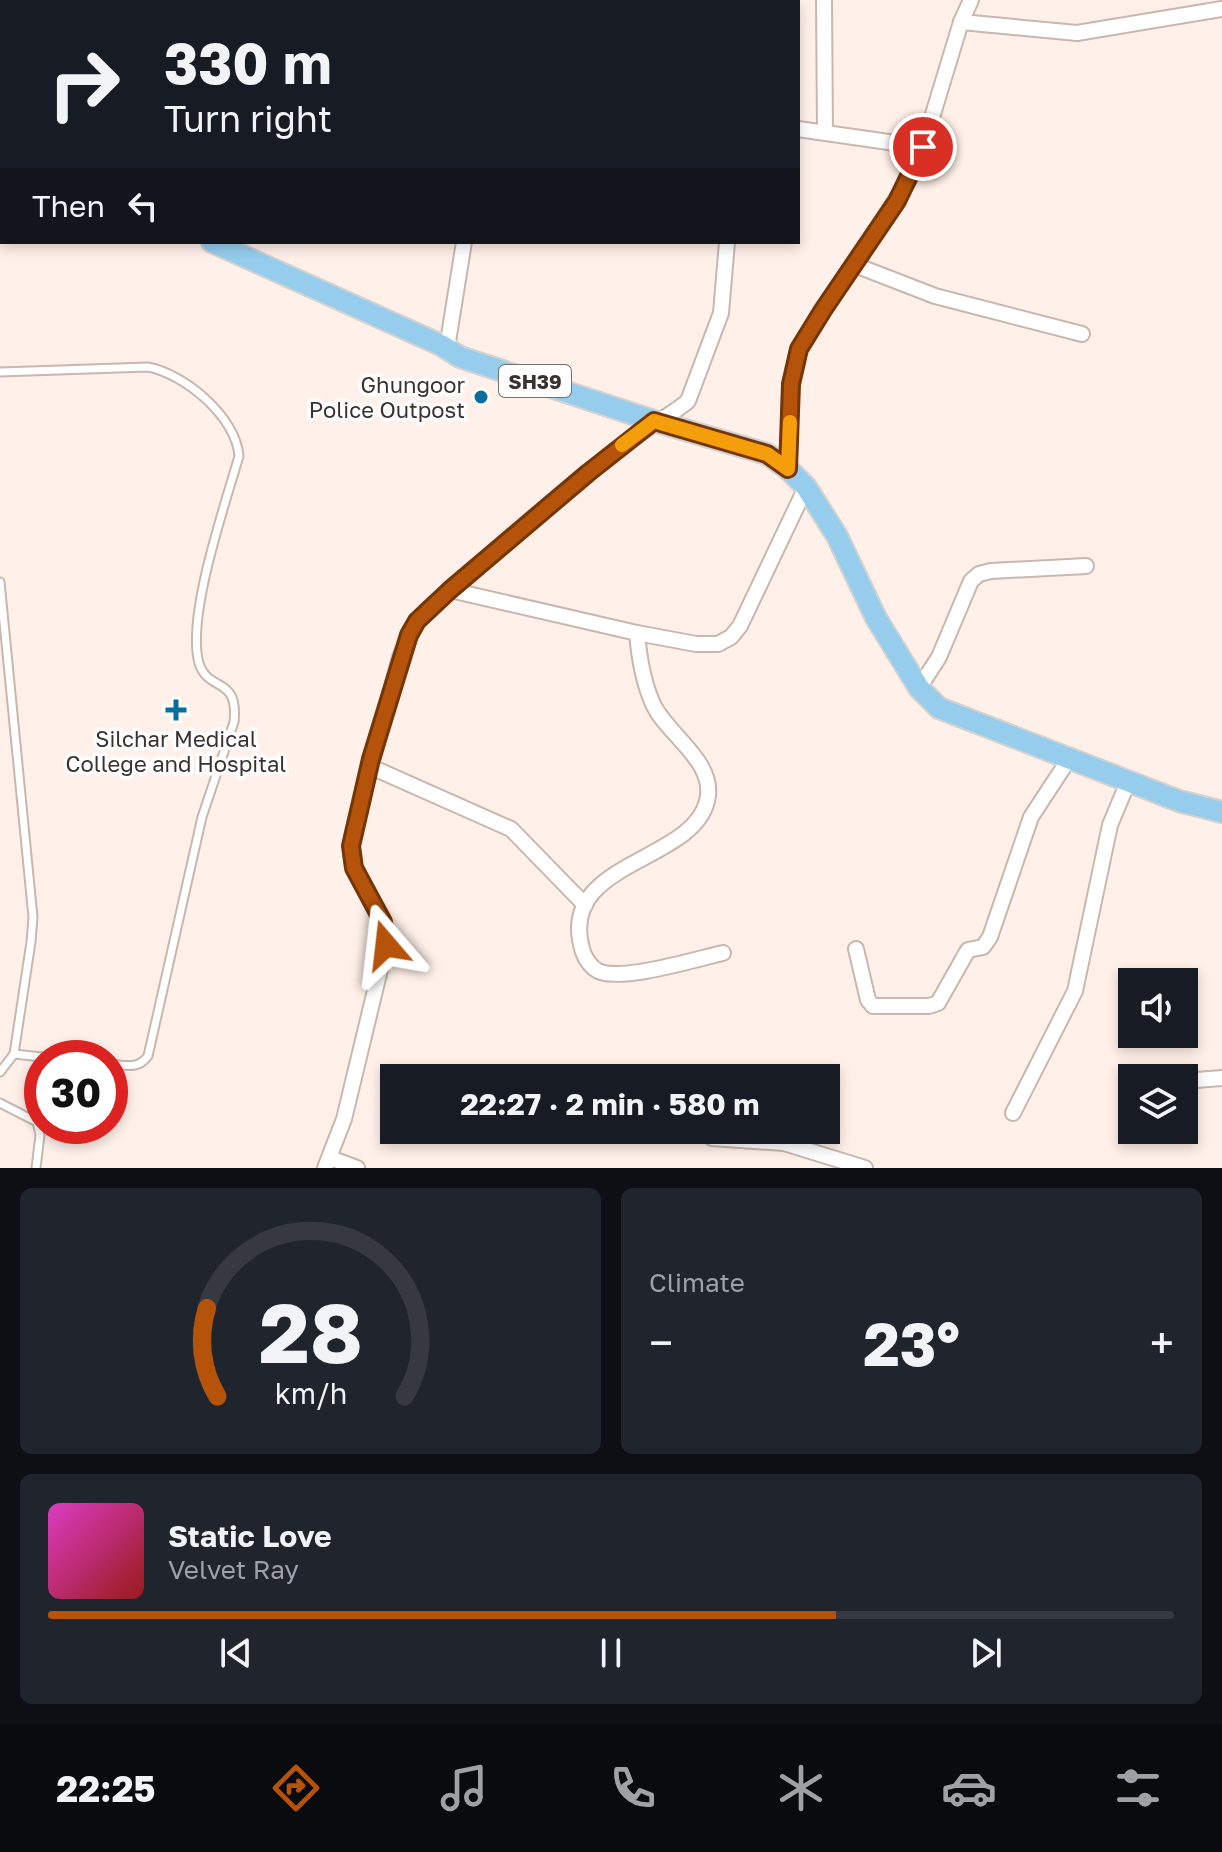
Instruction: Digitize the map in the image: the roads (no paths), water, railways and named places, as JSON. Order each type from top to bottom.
[{"type":"main road","name":"SH39","points":[[236,247],[460,357],[654,421],[767,454],[806,487],[837,536],[876,618],[919,688],[939,708],[1179,801],[1222,812]]},
{"type":"street","points":[[824,0],[825,132]]},
{"type":"street","points":[[788,469],[791,384],[799,349],[897,201],[923,147],[961,22],[971,0]]},
{"type":"street","points":[[961,22],[1077,33],[1222,9]]},
{"type":"street","points":[[800,129],[923,147]]},
{"type":"street","points":[[447,348],[464,244]]},
{"type":"street","points":[[357,1168],[327,1163],[348,1106],[385,955],[383,922],[354,868],[351,855],[353,832],[369,766],[400,657],[417,621],[450,590],[588,473],[654,421],[688,401],[721,313],[727,244]]},
{"type":"street","points":[[855,265],[935,296],[1082,334]]},
{"type":"street","points":[[450,590],[637,633],[718,644],[731,637],[740,626],[806,487]]},
{"type":"street","points":[[919,688],[939,657],[971,581],[979,574],[1086,566]]},
{"type":"street","points":[[637,633],[640,660],[654,705],[700,765],[708,784],[708,799],[703,813],[689,829],[604,882],[590,896],[580,925],[581,944],[586,959],[599,972],[625,973],[660,968],[723,953]]},
{"type":"street","points":[[856,949],[868,1000],[873,1006],[929,1006],[938,1003],[968,950],[983,947],[990,937],[1031,817],[1069,759]]},
{"type":"street","points":[[369,766],[511,829],[585,905]]},
{"type":"street","points":[[1013,1113],[1075,991],[1110,825],[1128,782]]},
{"type":"street","points":[[1198,1080],[1222,1078]]},
{"type":"street","points":[[787,1144],[865,1168]]},
{"type":"lane","points":[[0,372],[148,367],[162,370],[186,382],[229,425],[238,442],[239,456],[211,552],[197,622],[196,647],[205,675],[228,689],[236,707],[234,722],[202,817],[148,1056],[143,1063],[128,1065]]},
{"type":"lane","points":[[0,582],[33,917],[14,1054],[0,1072]]},
{"type":"lane","points":[[14,1054],[24,1055]]},
{"type":"lane","points":[[0,1103],[37,1122],[40,1135],[36,1168]]},
{"type":"place","name":"Ghungoor Police Outpost","points":[[481,397]]},
{"type":"place","name":"Silchar Medical College and Hospital","points":[[176,710]]}]
